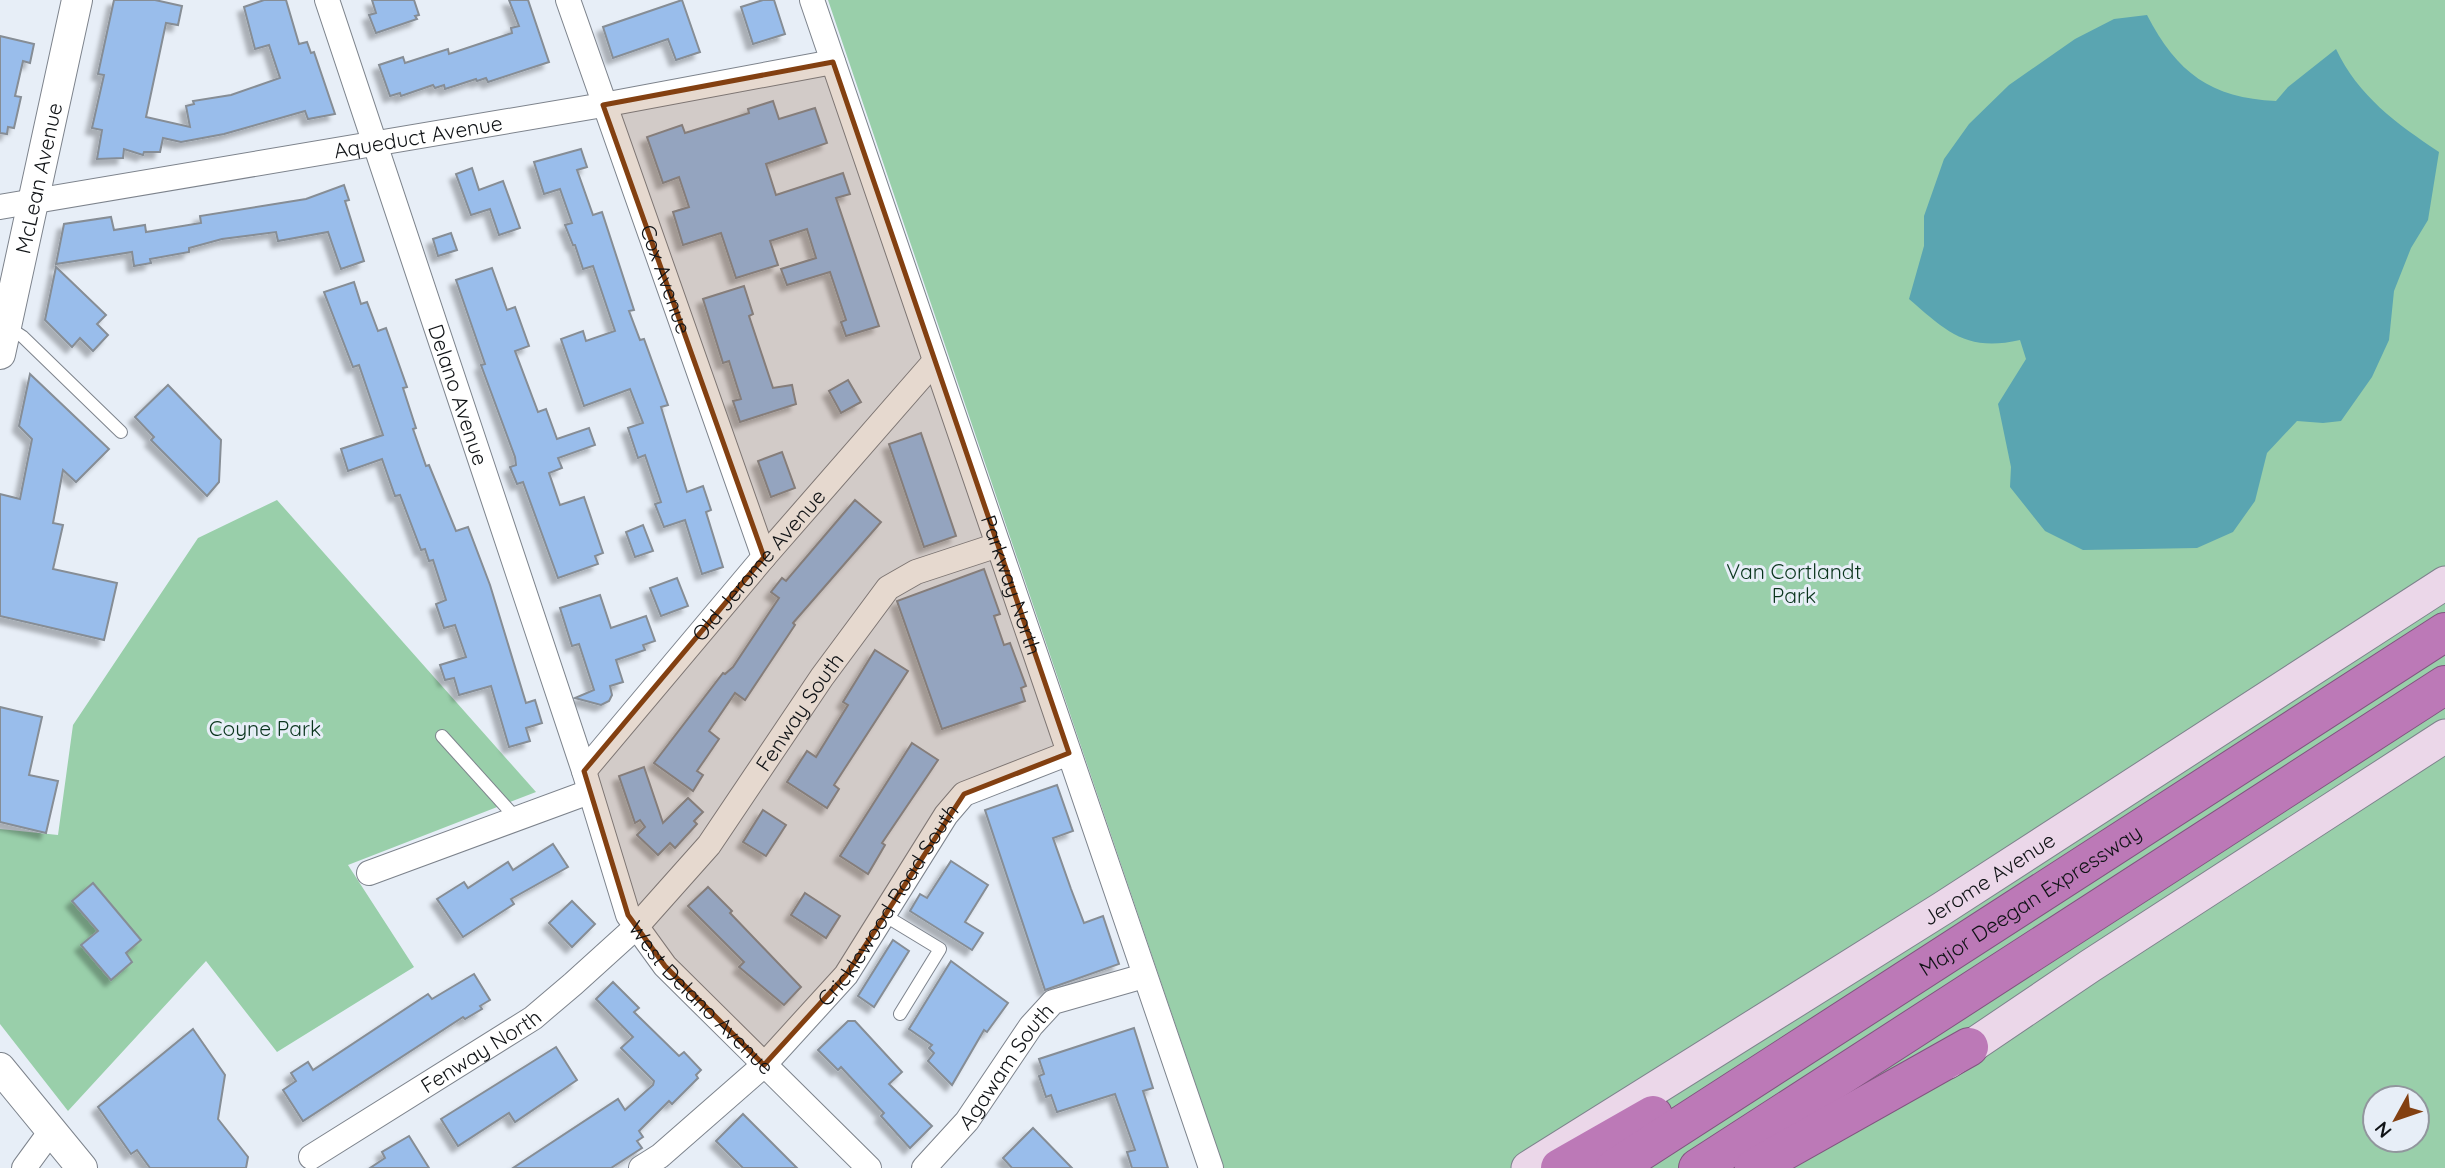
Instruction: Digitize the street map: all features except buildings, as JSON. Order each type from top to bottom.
[{"type":"highway","name":"Major Deegan Expressway","points":[[1615,1168],[2445,632]]},
{"type":"highway","points":[[1698,1168],[2445,685]]},
{"type":"highway","points":[[1560,1168],[1729,1069],[1860,1010]]},
{"type":"highway","points":[[1754,1168],[1969,1047]]},
{"type":"main road","name":"Jerome Avenue","points":[[1528,1168],[1908,931],[2445,583]]},
{"type":"main road","points":[[1793,1168],[1969,1047],[2445,736]]},
{"type":"street","name":"McLean Avenue","points":[[3,340],[77,0]]},
{"type":"street","name":"Delano Avenue","points":[[327,0],[587,781]]},
{"type":"street","name":"Cox Avenue","points":[[568,0],[764,557]]},
{"type":"street","name":"Parkway North","points":[[812,0],[1211,1168]]},
{"type":"street","name":"Aqueduct Avenue","points":[[0,207],[603,105],[833,62]]},
{"type":"street","name":"Old Jerome Avenue","points":[[587,781],[764,557],[935,361]]},
{"type":"street","name":"Fenway South","points":[[636,927],[709,845],[822,677],[888,588],[916,572],[998,545]]},
{"type":"street","name":"Cricklewood Road South","points":[[641,1168],[660,1156],[764,1065],[846,975],[946,815],[964,794],[1069,753]]},
{"type":"street","points":[[369,873],[516,818],[587,781]]},
{"type":"street","name":"West Delano Avenue","points":[[587,781],[628,915],[636,927],[665,965],[869,1168]]},
{"type":"street","name":"Fenway North","points":[[311,1157],[533,1018],[636,927]]},
{"type":"street","name":"Agawam South","points":[[924,1168],[967,1121],[1031,1026],[1053,1002],[1144,976]]},
{"type":"street","points":[[0,1068],[80,1167]]},
{"type":"street","points":[[23,1168],[51,1131]]},
{"type":"lane","points":[[3,340],[23,337],[121,432]]},
{"type":"lane","points":[[442,736],[516,818]]},
{"type":"lane","points":[[884,915],[940,949],[900,1014]]},
{"type":"highlighted area","points":[[833,62],[1069,753],[964,794],[846,975],[764,1065],[665,966],[628,915],[584,771],[764,557],[603,105]]},
{"type":"green space","name":"Van Cortlandt Park","points":[[828,0],[2445,0],[2445,1168],[1224,1168]]},
{"type":"green space","name":"Coyne Park","points":[[277,500],[536,792],[348,865],[414,967],[277,1052],[206,961],[68,1111],[0,1024],[0,829],[58,835],[73,725],[198,538]]},
{"type":"water","points":[[2147,15],[2171,52],[2198,79],[2215,88],[2253,99],[2276,101],[2288,87],[2336,49],[2355,81],[2380,108],[2439,152],[2428,220],[2411,248],[2394,291],[2389,340],[2372,377],[2341,421],[2297,421],[2267,453],[2255,501],[2233,532],[2197,548],[2083,550],[2045,531],[2010,487],[2011,467],[1998,404],[2026,359],[2020,340],[2002,343],[1972,341],[1947,330],[1909,299],[1924,246],[1924,216],[1944,159],[1969,124],[2009,85],[2075,39],[2114,19]]}]
